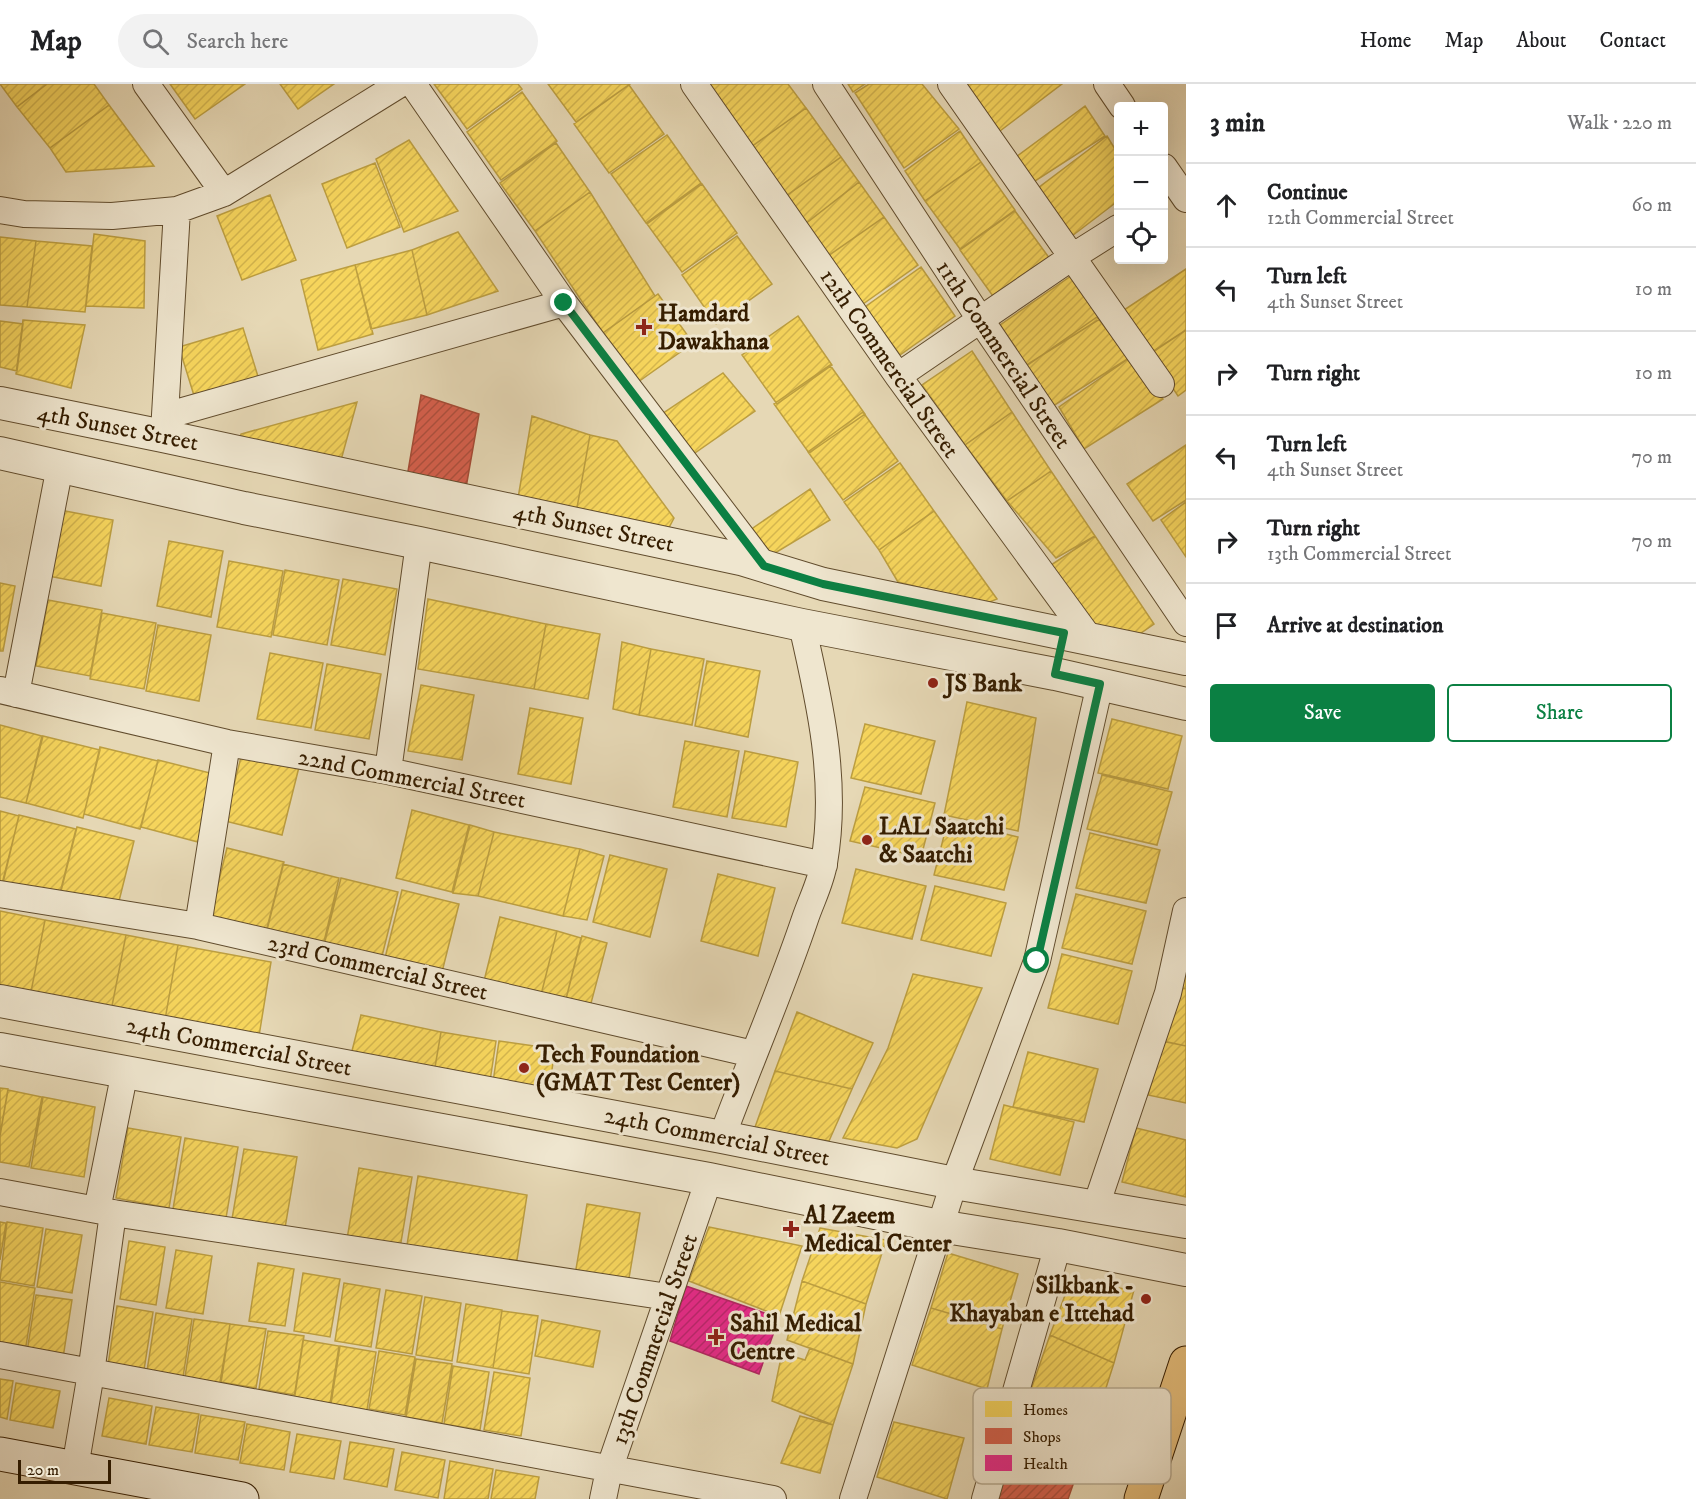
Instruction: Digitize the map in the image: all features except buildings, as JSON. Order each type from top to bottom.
[{"type":"main road","points":[[1171,1409],[1186,1364]]},
{"type":"main road","points":[[0,1454],[242,1499]]},
{"type":"main road","points":[[1141,1499],[1146,1484]]},
{"type":"street","points":[[146,84],[224,193]]},
{"type":"street","points":[[0,210],[24,214],[112,216],[177,210],[224,193],[400,84]]},
{"type":"street","points":[[413,84],[564,303],[753,563],[752,588],[746,598],[733,610]]},
{"type":"street","name":"12th Commercial Street","points":[[694,84],[1077,636]]},
{"type":"street","name":"11th Commercial Street","points":[[826,84],[980,319],[1186,623]]},
{"type":"street","points":[[951,84],[1161,384]]},
{"type":"street","points":[[1107,84],[1119,102]]},
{"type":"street","points":[[1168,176],[1177,197]]},
{"type":"street","points":[[177,210],[164,426],[564,303]]},
{"type":"street","points":[[898,376],[1072,257],[1114,231]]},
{"type":"street","name":"4th Sunset Street","points":[[0,403],[164,426],[753,563],[823,584],[1186,658]]},
{"type":"street","name":"4th Sunset Street","points":[[0,453],[244,508],[811,626],[1055,674],[1186,704]]},
{"type":"street","points":[[8,692],[60,465]]},
{"type":"street","points":[[388,771],[419,543]]},
{"type":"street","points":[[722,1137],[789,968],[824,865],[829,817],[828,756],[806,604],[811,591],[823,584]]},
{"type":"street","points":[[1055,674],[1077,636]]},
{"type":"street","points":[[853,1499],[939,1226],[1037,961],[1100,684]]},
{"type":"street","name":"22nd Commercial Street","points":[[8,692],[227,743],[388,771],[824,865]]},
{"type":"street","points":[[198,926],[227,743]]},
{"type":"street","name":"23rd Commercial Street","points":[[0,894],[198,926],[753,1054]]},
{"type":"street","points":[[1096,1206],[1168,993],[1186,911]]},
{"type":"street","name":"24th Commercial Street","points":[[0,1001],[954,1183],[1186,1222]]},
{"type":"street","name":"24th Commercial Street","points":[[0,1048],[709,1179],[939,1226],[1058,1245],[1186,1270]]},
{"type":"street","points":[[75,1468],[91,1373],[105,1212],[125,1071]]},
{"type":"street","name":"13th Commercial Street","points":[[603,1499],[609,1470],[709,1179]]},
{"type":"street","points":[[0,1192],[105,1212],[668,1297]]},
{"type":"street","points":[[1017,1388],[1058,1245]]},
{"type":"street","points":[[0,1355],[773,1499]]},
{"type":"street","points":[[985,1499],[989,1484]]},
{"type":"place","name":"Hamdard Dawakhana","points":[[644,327]]},
{"type":"place","name":"JS Bank","points":[[933,683]]},
{"type":"place","name":"LAL Saatchi & Saatchi","points":[[867,840]]},
{"type":"place","name":"Tech Foundation (GMAT Test Center)","points":[[524,1068]]},
{"type":"place","name":"Al Zaeem Medical Center","points":[[791,1229]]},
{"type":"place","name":"Silkbank - Khayaban e Ittehad","points":[[1146,1299]]},
{"type":"place","name":"Sahil Medical Centre","points":[[716,1337]]},
{"type":"route","points":[[564,303],[764,566],[823,584],[1064,633],[1055,674],[1100,684],[1037,961]]}]
